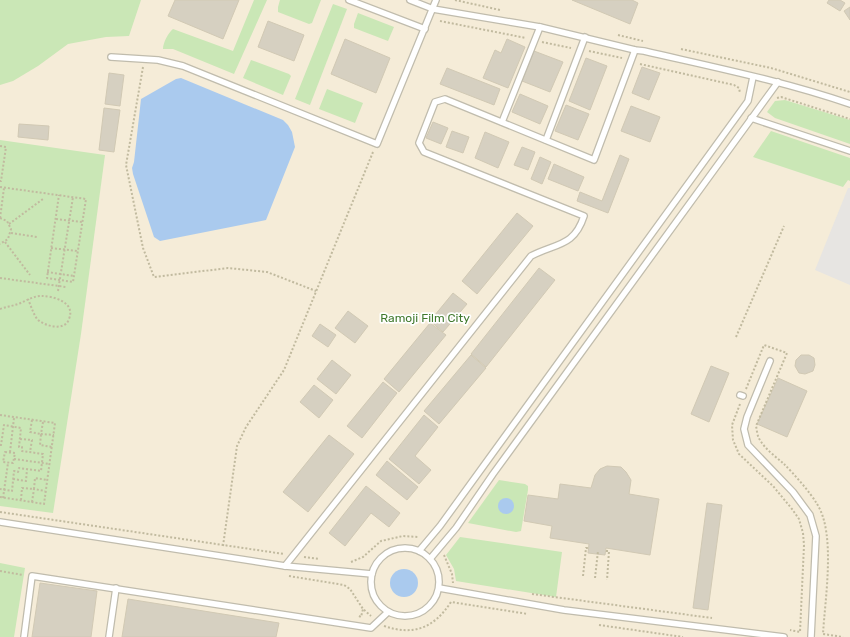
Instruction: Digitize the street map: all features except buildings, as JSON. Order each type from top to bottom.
[{"type":"lane","points":[[349,0],[425,29]]},
{"type":"lane","points":[[410,0],[433,9],[540,27],[753,76],[819,93],[850,104]]},
{"type":"lane","points":[[111,57],[158,60],[183,66],[377,144],[436,0]]},
{"type":"lane","points":[[502,122],[540,27]]},
{"type":"lane","points":[[546,140],[585,37]]},
{"type":"lane","points":[[285,566],[532,256],[574,237],[581,226],[584,216],[424,152],[419,143],[435,102],[444,99],[594,160],[635,50]]},
{"type":"lane","points":[[419,551],[440,526],[748,101],[753,76]]},
{"type":"lane","points":[[430,559],[456,528],[493,474],[778,82]]},
{"type":"lane","points":[[751,118],[850,151]]},
{"type":"lane","points":[[770,361],[747,417],[744,430],[748,445],[793,492],[810,515],[816,536],[811,637]]},
{"type":"lane","points":[[0,522],[285,566],[372,574]]},
{"type":"lane","points":[[405,548],[419,551],[430,559],[438,572],[439,588],[435,598],[428,607],[419,614],[398,616],[388,612],[379,605],[373,596],[371,585],[372,574],[380,558],[396,549],[405,548]]},
{"type":"lane","points":[[24,637],[32,576],[371,628],[388,612]]},
{"type":"lane","points":[[109,637],[116,588]]},
{"type":"lane","points":[[439,588],[564,610],[784,637]]},
{"type":"path","points":[[440,21],[535,40],[734,85],[739,88],[740,94]]},
{"type":"path","points":[[144,60],[126,165],[143,248],[154,277],[228,268],[267,272],[316,291]]},
{"type":"path","points":[[773,99],[782,97],[850,119]]},
{"type":"path","points":[[221,556],[229,510],[231,480],[237,446],[246,427],[284,370],[377,144]]},
{"type":"path","points":[[0,146],[6,147],[0,181]]},
{"type":"path","points":[[0,163],[4,164]]},
{"type":"path","points":[[0,187],[50,192],[59,196],[86,199],[73,282],[46,278],[59,196]]},
{"type":"path","points":[[0,244],[8,240],[11,233],[9,224],[0,218],[4,188]]},
{"type":"path","points":[[58,291],[73,198]]},
{"type":"path","points":[[9,224],[43,199]]},
{"type":"path","points":[[56,219],[83,222]]},
{"type":"path","points":[[736,336],[784,226]]},
{"type":"path","points":[[11,233],[37,237]]},
{"type":"path","points":[[5,242],[30,275]]},
{"type":"path","points":[[51,248],[78,251]]},
{"type":"path","points":[[47,272],[74,276]]},
{"type":"path","points":[[0,278],[66,288]]},
{"type":"path","points":[[0,308],[19,304],[28,299],[39,296],[57,298],[65,302],[70,310],[70,318],[67,323],[61,326],[52,327],[45,324],[38,319],[28,299]]},
{"type":"path","points":[[764,345],[742,396],[732,425],[733,440],[739,454],[773,486],[799,519],[803,533],[804,545],[800,632],[784,629]]},
{"type":"path","points":[[0,415],[55,423],[44,504],[2,497],[8,463]]},
{"type":"path","points":[[10,452],[14,418]]},
{"type":"path","points":[[32,420],[30,432],[54,435]]},
{"type":"path","points":[[43,422],[40,445],[52,447]]},
{"type":"path","points":[[0,445],[2,445],[1,436],[4,426],[21,428],[19,447],[22,447],[22,451],[43,454],[41,471],[19,468],[18,472],[14,471],[12,491],[0,489]]},
{"type":"path","points":[[20,439],[32,440],[30,452]]},
{"type":"path","points":[[5,452],[14,453],[13,464],[3,462],[4,457],[5,452]]},
{"type":"path","points":[[0,456],[4,457]]},
{"type":"path","points":[[14,459],[50,464]]},
{"type":"path","points":[[13,479],[26,481],[27,469]]},
{"type":"path","points":[[32,502],[35,478],[47,480]]},
{"type":"path","points":[[21,500],[22,488],[45,491]]},
{"type":"path","points":[[0,512],[323,560]]},
{"type":"path","points":[[345,563],[357,560],[381,541],[403,536],[416,538],[423,537]]},
{"type":"path","points":[[583,576],[587,548]]},
{"type":"path","points":[[447,550],[443,556],[452,574],[453,583]]},
{"type":"path","points":[[595,578],[598,551]]},
{"type":"path","points":[[607,551],[607,580]]},
{"type":"path","points":[[0,571],[32,576]]},
{"type":"path","points":[[282,575],[344,585],[350,589],[363,609],[378,622],[382,625],[398,630],[419,629],[430,624],[443,614],[451,602],[528,614]]},
{"type":"path","points":[[528,594],[715,618]]},
{"type":"path","points":[[598,624],[683,637]]},
{"type":"shaded area","name":"Ramoji Film City","points":[[0,0],[850,0],[850,637],[0,637]]},
{"type":"shaded area","points":[[848,188],[850,188],[850,285],[815,270]]},
{"type":"green space","points":[[0,0],[141,0],[129,36],[106,37],[68,44],[38,66],[13,81],[0,85]]},
{"type":"green space","points":[[254,0],[267,0],[234,74],[173,49],[163,49],[166,38],[173,29],[233,51]]},
{"type":"green space","points":[[280,0],[321,0],[312,23],[309,24],[278,12]]},
{"type":"green space","points":[[333,4],[347,9],[310,105],[295,99]]},
{"type":"green space","points":[[358,13],[394,27],[388,41],[354,28]]},
{"type":"green space","points":[[251,60],[291,76],[283,95],[243,78]]},
{"type":"green space","points":[[327,89],[363,103],[355,123],[319,109]]},
{"type":"green space","points":[[785,100],[850,120],[850,144],[775,118],[767,112],[775,101]]},
{"type":"green space","points":[[771,131],[850,158],[850,181],[848,180],[843,187],[753,157]]},
{"type":"green space","points":[[0,140],[105,155],[81,334],[53,513],[0,506]]},
{"type":"green space","points":[[499,480],[525,484],[528,486],[521,531],[516,532],[468,523]]},
{"type":"green space","points":[[460,537],[562,552],[556,597],[456,581],[454,569],[446,555]]},
{"type":"green space","points":[[0,563],[25,568],[14,637],[0,637]]},
{"type":"water","points":[[181,78],[283,120],[288,125],[292,132],[295,147],[266,220],[160,241],[154,237],[132,168],[134,162],[141,99],[176,79]]},
{"type":"water","points":[[506,498],[513,503],[514,506],[509,513],[506,514],[499,509],[498,506],[503,499]]},
{"type":"water","points":[[404,569],[414,573],[418,583],[414,593],[404,597],[394,593],[390,583],[394,573]]}]
